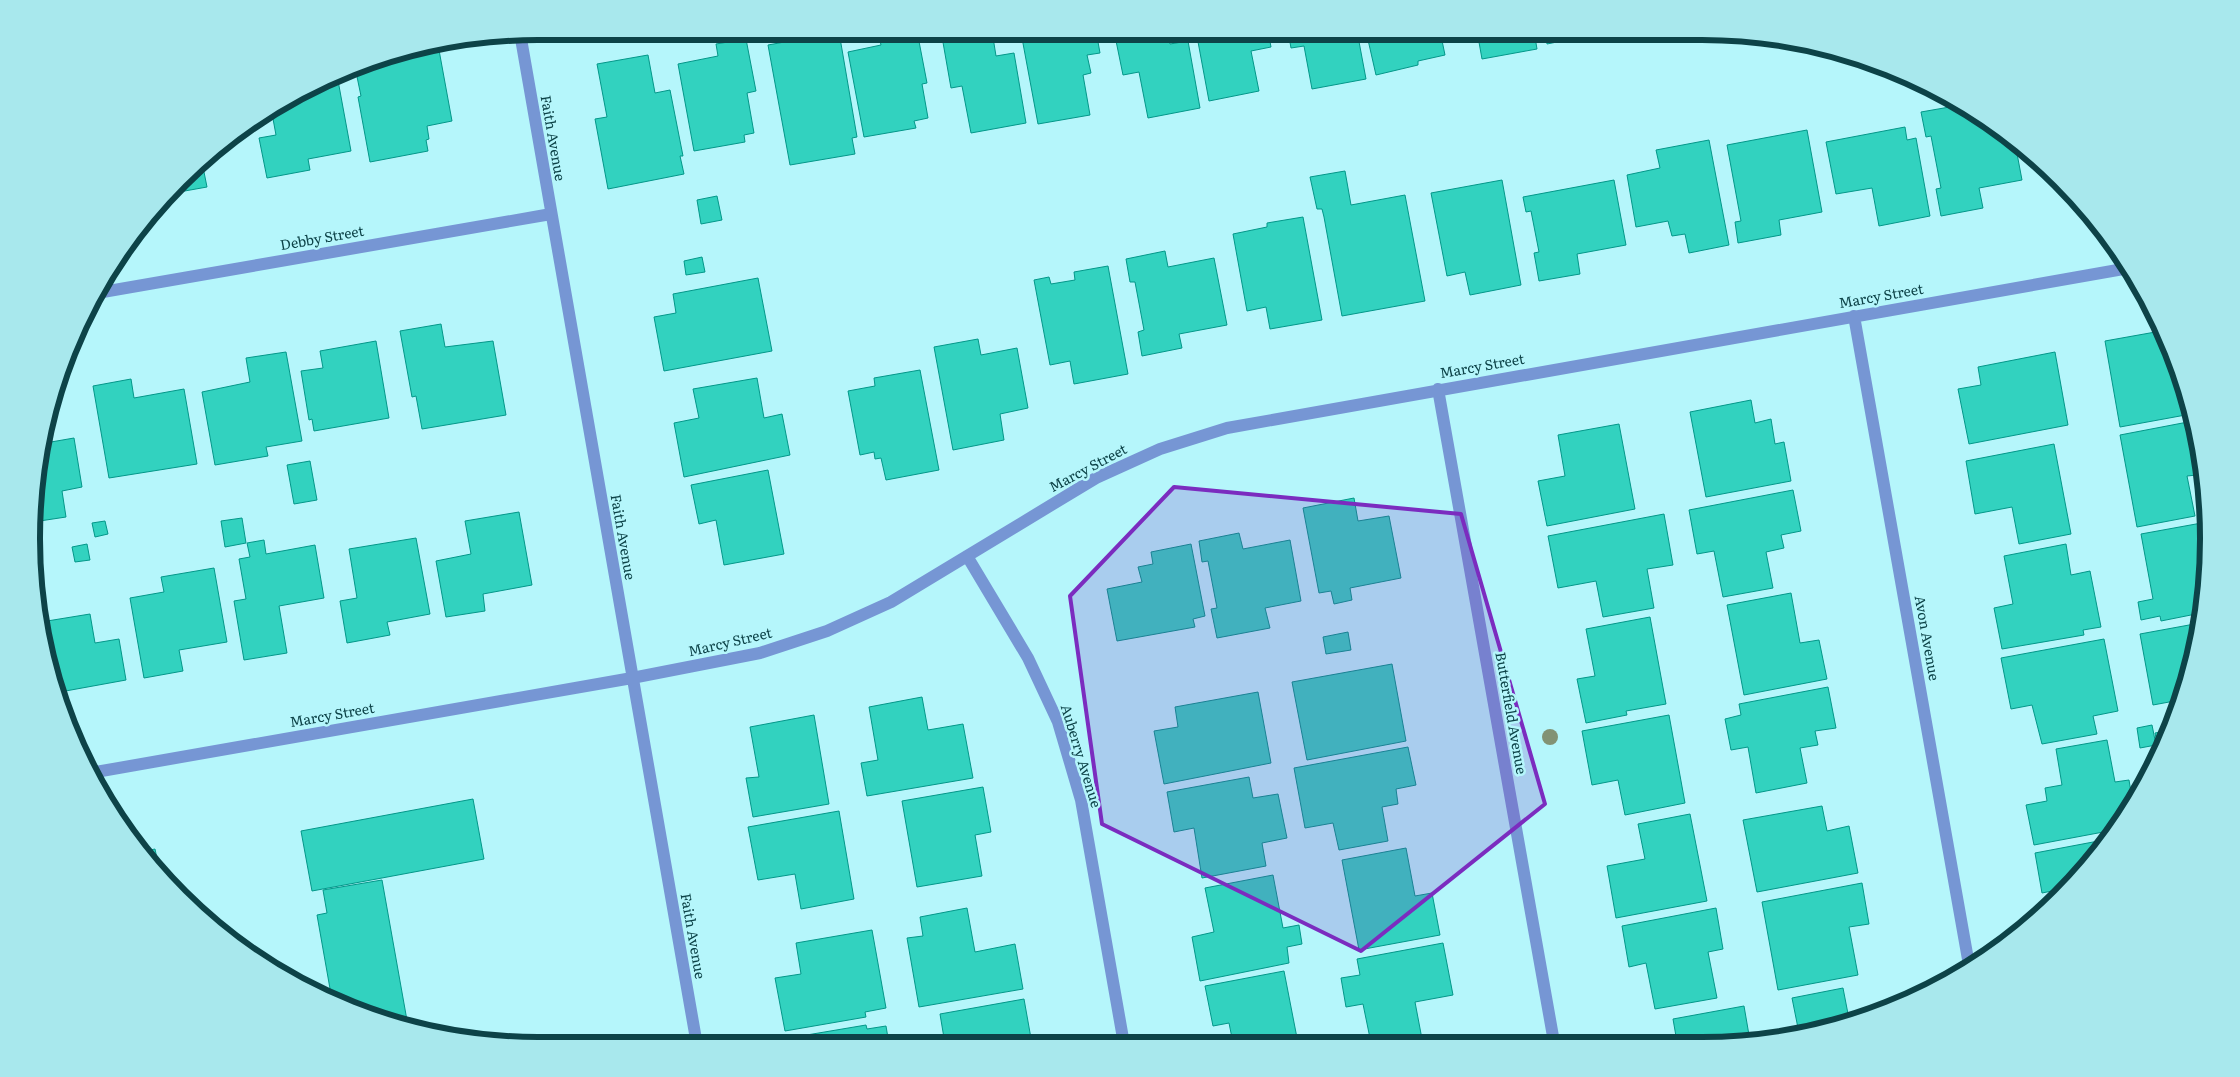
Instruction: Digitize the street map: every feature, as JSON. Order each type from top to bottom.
[{"type":"street","name":"Faith Avenue","points":[[521,41],[696,1037]]},
{"type":"street","name":"Debby Street","points":[[106,291],[551,214]]},
{"type":"street","name":"Marcy Street","points":[[97,771],[632,678],[760,653],[827,631],[891,602],[1096,478],[1160,449],[1228,428],[1438,389],[2121,269]]},
{"type":"street","name":"Avon Avenue","points":[[1854,316],[1968,959]]},
{"type":"street","name":"Butterfield Avenue","points":[[1438,389],[1553,1037]]},
{"type":"street","name":"Auberry Avenue","points":[[967,556],[1028,658],[1058,722],[1081,800],[1123,1037]]},
{"type":"highlighted area","points":[[1174,487],[1461,514],[1545,804],[1361,951],[1102,824],[1070,596]]},
{"type":"building","points":[[746,40],[756,91],[747,93],[754,133],[744,135],[745,142],[694,151],[678,64],[718,56],[716,44]]},
{"type":"building","points":[[795,40],[840,40],[857,137],[852,138],[855,154],[790,165],[768,45]]},
{"type":"building","points":[[880,40],[919,40],[927,83],[922,84],[928,118],[914,121],[916,128],[864,137],[848,52],[881,45]]},
{"type":"building","points":[[943,40],[993,40],[996,56],[1014,53],[1026,123],[971,133],[962,86],[951,88]]},
{"type":"building","points":[[1022,40],[1098,40],[1100,53],[1087,55],[1091,73],[1083,75],[1090,115],[1038,124]]},
{"type":"building","points":[[1116,40],[1169,40],[1170,44],[1188,41],[1200,108],[1148,118],[1139,72],[1123,75]]},
{"type":"building","points":[[1198,40],[1270,40],[1271,47],[1251,51],[1259,91],[1209,101]]},
{"type":"building","points":[[1290,40],[1359,40],[1366,79],[1312,89],[1304,46],[1291,48]]},
{"type":"building","points":[[1368,40],[1442,40],[1445,55],[1418,61],[1418,65],[1376,75]]},
{"type":"building","points":[[1479,40],[1536,40],[1537,49],[1482,59]]},
{"type":"building","points":[[1546,40],[1567,40],[1547,44]]},
{"type":"building","points":[[439,50],[452,121],[427,126],[429,139],[426,140],[428,151],[370,162],[358,97],[361,96],[357,75],[378,66]]},
{"type":"building","points":[[648,55],[655,93],[670,90],[683,156],[680,156],[684,174],[608,189],[595,119],[607,117],[597,64]]},
{"type":"building","points":[[338,82],[351,151],[308,159],[310,170],[267,178],[259,138],[276,135],[273,117],[318,91]]},
{"type":"building","points":[[1951,107],[1978,124],[2017,153],[2022,180],[1979,188],[1983,208],[1941,216],[1936,189],[1941,188],[1931,136],[1926,137],[1921,112]]},
{"type":"building","points":[[1905,127],[1907,140],[1916,138],[1930,216],[1879,226],[1872,188],[1836,194],[1826,142]]},
{"type":"building","points":[[1807,130],[1822,212],[1779,220],[1781,235],[1738,243],[1735,222],[1741,221],[1727,145]]},
{"type":"building","points":[[1709,140],[1729,245],[1689,253],[1685,234],[1672,236],[1668,221],[1636,227],[1627,175],[1660,168],[1656,150]]},
{"type":"building","points":[[204,170],[207,187],[181,192]]},
{"type":"building","points":[[1345,171],[1351,205],[1405,195],[1425,301],[1342,316],[1324,217],[1322,209],[1317,209],[1310,177]]},
{"type":"building","points":[[1502,180],[1521,285],[1470,295],[1465,272],[1447,276],[1431,193]]},
{"type":"building","points":[[1614,180],[1626,245],[1577,254],[1580,274],[1539,281],[1534,253],[1539,252],[1531,211],[1526,212],[1523,197]]},
{"type":"building","points":[[717,196],[722,220],[701,224],[697,200]]},
{"type":"building","points":[[1303,217],[1322,320],[1270,329],[1266,307],[1247,311],[1233,234],[1267,227],[1267,223]]},
{"type":"building","points":[[1165,251],[1168,267],[1214,258],[1227,325],[1179,334],[1182,348],[1142,356],[1138,332],[1144,330],[1135,282],[1130,282],[1126,259]]},
{"type":"building","points":[[702,257],[705,272],[686,275],[684,261]]},
{"type":"building","points":[[1108,266],[1128,374],[1074,384],[1070,361],[1050,365],[1034,280],[1049,277],[1051,284],[1075,280],[1074,272]]},
{"type":"building","points":[[758,278],[772,351],[664,371],[654,317],[676,313],[673,294]]},
{"type":"building","points":[[441,324],[445,347],[493,341],[506,415],[422,429],[416,396],[412,397],[400,331]]},
{"type":"building","points":[[2155,332],[2174,378],[2184,415],[2120,427],[2105,341]]},
{"type":"building","points":[[978,339],[981,355],[1017,348],[1028,408],[1000,414],[1004,440],[953,450],[934,347]]},
{"type":"building","points":[[376,341],[389,418],[314,431],[312,419],[309,420],[301,371],[323,368],[320,351]]},
{"type":"building","points":[[286,352],[302,441],[266,447],[268,456],[215,465],[202,392],[250,382],[246,358]]},
{"type":"building","points":[[2055,352],[2068,425],[1969,444],[1958,389],[1981,385],[1978,367]]},
{"type":"building","points":[[920,370],[939,470],[886,480],[881,458],[875,459],[874,452],[860,455],[848,391],[875,386],[874,378]]},
{"type":"building","points":[[757,378],[764,418],[782,414],[790,455],[684,477],[674,423],[699,418],[693,389]]},
{"type":"building","points":[[131,379],[134,398],[184,389],[197,464],[109,478],[93,386]]},
{"type":"building","points":[[1751,400],[1755,423],[1771,419],[1775,444],[1784,442],[1791,481],[1706,497],[1690,412]]},
{"type":"building","points":[[2186,422],[2196,473],[2196,475],[2187,476],[2195,516],[2137,527],[2120,435]]},
{"type":"building","points":[[1619,424],[1635,509],[1547,526],[1538,481],[1565,476],[1558,435]]},
{"type":"building","points":[[74,438],[82,487],[62,491],[66,517],[41,521],[44,473],[50,439],[51,442]]},
{"type":"building","points":[[2054,444],[2071,534],[2019,544],[2012,507],[1975,514],[1966,461]]},
{"type":"building","points":[[310,461],[317,500],[294,504],[287,465]]},
{"type":"building","points":[[768,470],[784,554],[724,565],[716,520],[699,524],[691,485]]},
{"type":"building","points":[[1793,490],[1801,531],[1781,535],[1784,548],[1766,552],[1773,588],[1723,597],[1714,551],[1697,554],[1689,510]]},
{"type":"building","points":[[1354,498],[1358,521],[1389,516],[1401,578],[1350,588],[1352,600],[1334,604],[1331,591],[1319,593],[1303,508]]},
{"type":"building","points":[[519,512],[532,585],[483,594],[485,611],[446,617],[436,561],[471,554],[465,521]]},
{"type":"building","points":[[1664,514],[1673,565],[1647,569],[1654,608],[1603,617],[1596,581],[1558,588],[1548,536]]},
{"type":"building","points":[[242,518],[246,543],[225,547],[221,521]]},
{"type":"building","points":[[105,521],[108,534],[95,537],[92,523]]},
{"type":"building","points":[[2200,523],[2199,571],[2194,614],[2161,621],[2160,616],[2141,620],[2138,602],[2153,599],[2141,534]]},
{"type":"building","points":[[1239,533],[1243,549],[1290,540],[1301,601],[1265,608],[1270,628],[1217,638],[1211,609],[1217,608],[1208,561],[1202,562],[1199,541]]},
{"type":"building","points":[[416,538],[430,614],[387,622],[390,635],[347,643],[340,601],[357,598],[349,549]]},
{"type":"building","points":[[264,540],[266,554],[315,545],[324,598],[279,606],[287,653],[244,660],[234,601],[246,599],[239,559],[250,557],[247,543]]},
{"type":"building","points":[[87,544],[90,560],[75,562],[72,547]]},
{"type":"building","points":[[1191,544],[1205,616],[1193,619],[1195,627],[1117,641],[1107,589],[1142,582],[1138,567],[1153,564],[1151,552]]},
{"type":"building","points":[[2066,544],[2071,575],[2090,571],[2101,627],[2083,630],[2084,635],[2002,649],[1994,608],[2013,604],[2004,556]]},
{"type":"building","points":[[214,568],[227,642],[179,650],[183,671],[144,678],[130,598],[164,592],[161,577]]},
{"type":"building","points":[[1791,593],[1800,643],[1819,640],[1827,679],[1744,695],[1727,605]]},
{"type":"building","points":[[90,614],[95,643],[119,639],[126,680],[64,691],[47,621]]},
{"type":"building","points":[[1650,617],[1666,704],[1626,711],[1627,715],[1586,723],[1577,679],[1595,676],[1586,629]]},
{"type":"building","points":[[2192,624],[2183,668],[2173,701],[2153,705],[2140,634]]},
{"type":"building","points":[[1348,632],[1351,650],[1326,654],[1323,637]]},
{"type":"building","points":[[2104,639],[2118,711],[2093,716],[2097,734],[2042,744],[2032,705],[2011,709],[2001,658]]},
{"type":"building","points":[[1392,664],[1406,741],[1307,760],[1292,682]]},
{"type":"building","points":[[1828,687],[1836,728],[1815,731],[1818,745],[1800,748],[1807,783],[1756,793],[1748,747],[1731,750],[1725,719],[1741,715],[1739,704]]},
{"type":"building","points":[[1258,692],[1271,763],[1164,784],[1154,731],[1178,727],[1175,707]]},
{"type":"building","points":[[922,697],[928,730],[963,724],[973,778],[867,796],[861,763],[878,760],[869,707]]},
{"type":"building","points":[[814,715],[829,804],[753,817],[746,778],[759,777],[750,727]]},
{"type":"building","points":[[1669,715],[1685,803],[1625,815],[1618,780],[1592,785],[1582,731]]},
{"type":"building","points":[[2152,725],[2155,745],[2140,748],[2137,728]]},
{"type":"building","points":[[2161,732],[2157,741],[2155,733]]},
{"type":"building","points":[[2107,740],[2115,782],[2129,780],[2131,791],[2104,832],[2034,845],[2026,805],[2047,801],[2045,788],[2062,785],[2056,749]]},
{"type":"building","points":[[1408,747],[1416,785],[1396,789],[1398,804],[1382,807],[1388,841],[1339,850],[1333,823],[1305,828],[1294,768]]},
{"type":"building","points":[[1249,777],[1253,798],[1278,794],[1287,838],[1262,843],[1266,866],[1202,878],[1194,828],[1174,832],[1167,792]]},
{"type":"building","points":[[983,787],[991,832],[975,835],[982,876],[917,887],[902,801]]},
{"type":"building","points":[[473,799],[484,859],[312,891],[301,831]]},
{"type":"building","points":[[1822,806],[1827,831],[1849,826],[1858,873],[1757,892],[1743,820]]},
{"type":"building","points":[[839,811],[854,899],[801,909],[795,874],[758,880],[748,827]]},
{"type":"building","points":[[1690,814],[1707,901],[1616,918],[1607,866],[1645,859],[1638,824]]},
{"type":"building","points":[[2098,841],[2054,891],[2042,893],[2035,853]]},
{"type":"building","points":[[1406,848],[1415,896],[1432,893],[1440,935],[1359,950],[1342,860]]},
{"type":"building","points":[[155,849],[157,859],[150,850]]},
{"type":"building","points":[[1273,875],[1283,928],[1299,925],[1302,944],[1287,947],[1289,963],[1200,981],[1192,937],[1214,932],[1205,888]]},
{"type":"building","points":[[382,880],[407,1019],[378,1011],[330,991],[317,915],[327,913],[323,890]]},
{"type":"building","points":[[1862,883],[1869,924],[1849,927],[1858,975],[1778,990],[1762,902]]},
{"type":"building","points":[[967,908],[975,952],[1015,944],[1023,989],[919,1007],[907,938],[923,936],[920,917]]},
{"type":"building","points":[[1716,908],[1723,949],[1708,952],[1717,998],[1655,1009],[1646,963],[1629,967],[1622,926]]},
{"type":"building","points":[[872,930],[886,1008],[865,1012],[866,1017],[785,1031],[775,978],[801,974],[796,943]]},
{"type":"building","points":[[1443,943],[1453,995],[1415,1002],[1422,1037],[1370,1037],[1363,1004],[1346,1007],[1341,978],[1360,975],[1357,959]]},
{"type":"building","points":[[1284,971],[1297,1037],[1232,1037],[1229,1023],[1213,1026],[1205,986]]},
{"type":"building","points":[[1843,988],[1848,1015],[1798,1027],[1792,998]]},
{"type":"building","points":[[1024,999],[1031,1037],[944,1037],[940,1014]]},
{"type":"building","points":[[1744,1006],[1749,1035],[1676,1037],[1673,1019]]},
{"type":"building","points":[[866,1025],[867,1029],[886,1026],[888,1037],[795,1037]]}]
